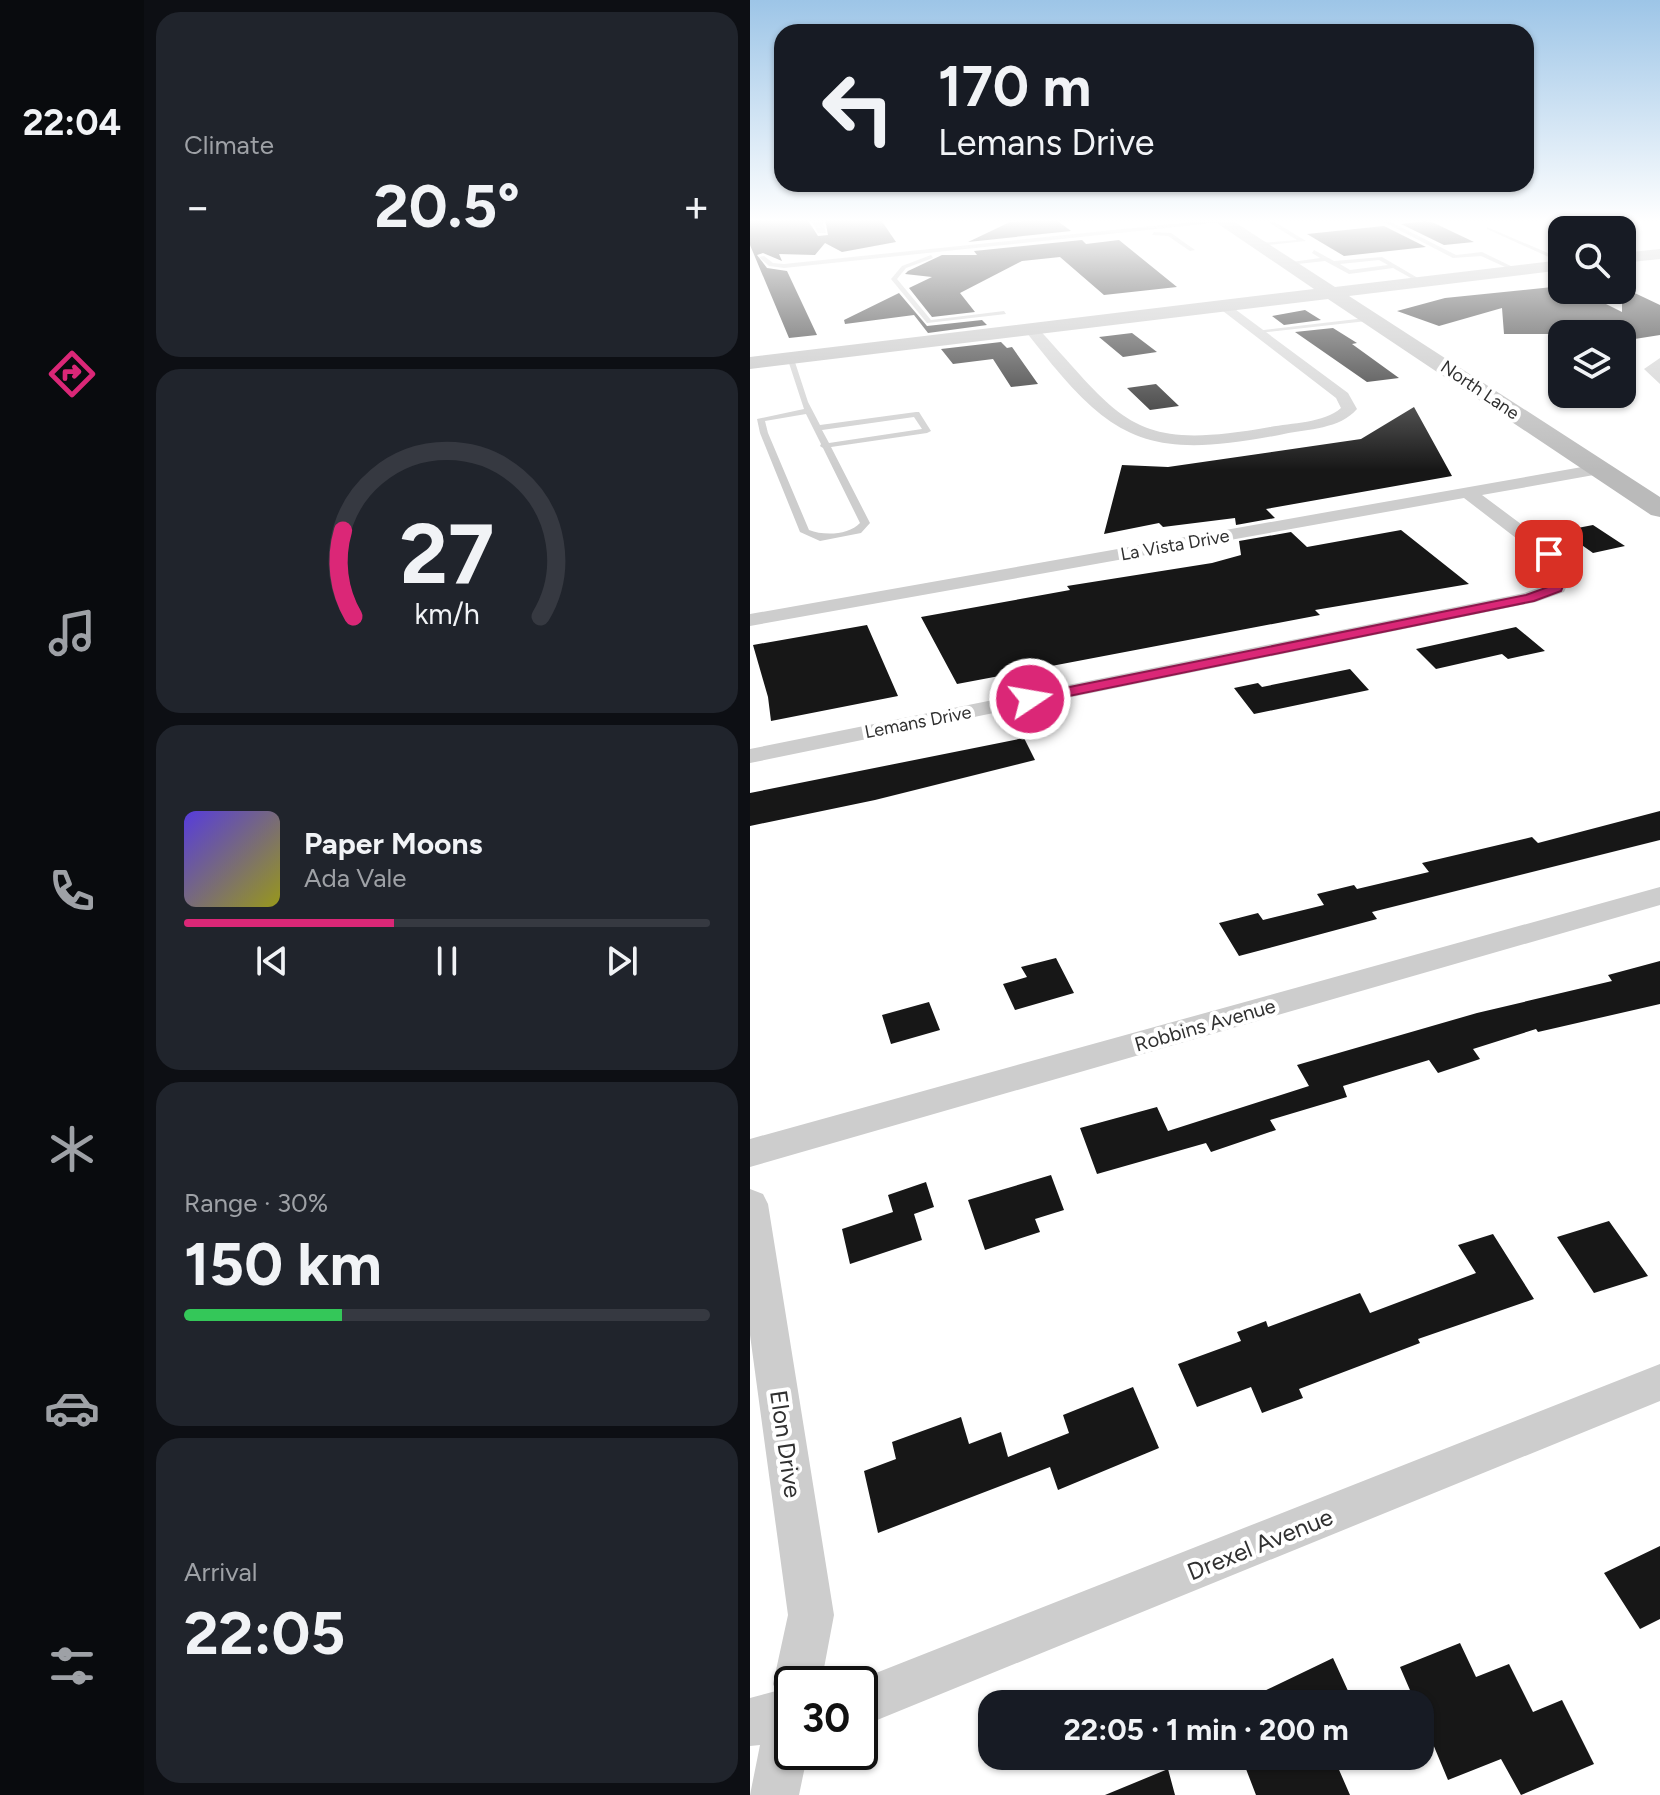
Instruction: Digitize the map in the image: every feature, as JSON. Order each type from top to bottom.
[{"type":"main road","points":[[750,363],[1241,303]]},
{"type":"main road","name":"North Lane","points":[[1350,303],[1660,509]]},
{"type":"street","points":[[1031,329],[1126,427],[1148,436],[1208,441],[1323,422],[1340,417],[1349,409],[1343,396],[1224,305]]},
{"type":"street","points":[[1660,362],[1651,369],[1660,379]]},
{"type":"street","name":"La Vista Drive","points":[[750,620],[1599,469]]},
{"type":"street","name":"Lemans Drive","points":[[750,756],[1529,598],[1557,588],[1563,573],[1549,554],[1468,493]]},
{"type":"street","name":"Robbins Avenue","points":[[750,1153],[1660,896]]},
{"type":"street","name":"Elon Drive","points":[[750,1204],[811,1615],[796,1666]]},
{"type":"street","name":"Drexel Avenue","points":[[878,1696],[1660,1382]]},
{"type":"street","name":"Elon Drive","points":[[774,1795],[777,1770]]},
{"type":"lane","points":[[913,303],[929,322],[1004,313]]},
{"type":"lane","points":[[1259,331],[1374,319]]},
{"type":"lane","points":[[790,359],[824,446],[865,523],[858,531],[820,538],[805,532],[761,419],[808,411]]},
{"type":"lane","points":[[816,428],[916,414],[927,431],[824,446]]},
{"type":"building","points":[[774,303],[802,303],[817,335],[789,338]]},
{"type":"building","points":[[879,303],[907,303],[927,326],[982,320],[987,325],[928,333],[914,315],[845,324],[844,320]]},
{"type":"building","points":[[921,303],[968,303],[975,312],[932,317]]},
{"type":"building","points":[[1427,303],[1606,304],[1622,312],[1622,304],[1660,305],[1660,335],[1636,339],[1636,320],[1548,320],[1548,334],[1504,334],[1502,308],[1439,326],[1397,311]]},
{"type":"building","points":[[1305,310],[1321,320],[1284,325],[1272,316]]},
{"type":"building","points":[[1333,328],[1357,343],[1352,344],[1399,378],[1367,382],[1295,332]]},
{"type":"building","points":[[1132,333],[1157,352],[1123,357],[1099,337]]},
{"type":"building","points":[[1001,342],[1007,348],[1012,347],[1038,384],[1011,387],[993,359],[953,364],[941,349]]},
{"type":"building","points":[[1156,384],[1179,406],[1150,410],[1127,388]]},
{"type":"building","points":[[1414,407],[1452,476],[1266,509],[1275,518],[1236,525],[1235,518],[1163,527],[1159,523],[1104,534],[1122,465],[1168,467],[1361,439]]},
{"type":"building","points":[[1593,525],[1625,546],[1593,553],[1562,531]]},
{"type":"building","points":[[1401,530],[1469,584],[1315,610],[1320,615],[957,684],[921,617],[1070,590],[1067,586],[1212,563],[1241,555],[1239,541],[1291,532],[1307,547]]},
{"type":"building","points":[[867,625],[898,696],[771,721],[768,697],[753,645]]},
{"type":"building","points":[[1516,627],[1545,651],[1508,659],[1502,654],[1436,669],[1416,649]]},
{"type":"building","points":[[1350,669],[1369,690],[1254,714],[1234,688],[1258,683],[1262,687]]},
{"type":"building","points":[[1024,738],[1035,760],[875,800],[750,826],[750,793]]},
{"type":"building","points":[[1660,811],[1660,840],[1372,912],[1377,919],[1239,956],[1219,923],[1258,913],[1263,920],[1324,905],[1317,894],[1354,885],[1357,889],[1429,872],[1422,863],[1532,837],[1538,843]]},
{"type":"building","points":[[1056,958],[1074,993],[1015,1010],[1003,984],[1027,977],[1021,967]]},
{"type":"building","points":[[1660,961],[1660,1004],[1538,1032],[1536,1029],[1473,1049],[1480,1059],[1438,1073],[1429,1060],[1343,1086],[1347,1097],[1270,1120],[1276,1130],[1211,1152],[1206,1143],[1097,1174],[1080,1128],[1157,1107],[1168,1131],[1309,1086],[1297,1065],[1477,1013],[1612,981],[1608,975]]},
{"type":"building","points":[[929,1002],[940,1030],[891,1044],[882,1015]]},
{"type":"building","points":[[1051,1175],[1064,1210],[1035,1219],[1040,1232],[985,1250],[968,1200]]},
{"type":"building","points":[[926,1182],[934,1207],[914,1214],[922,1240],[850,1264],[842,1229],[893,1212],[888,1195]]},
{"type":"building","points":[[1609,1221],[1648,1276],[1594,1293],[1557,1237]]},
{"type":"building","points":[[1493,1234],[1534,1299],[1418,1339],[1420,1343],[1299,1389],[1303,1398],[1262,1413],[1251,1387],[1197,1407],[1178,1364],[1241,1341],[1237,1332],[1266,1321],[1268,1327],[1360,1293],[1370,1313],[1476,1273],[1458,1245]]},
{"type":"building","points":[[1133,1387],[1159,1448],[1058,1490],[1050,1467],[878,1533],[864,1471],[896,1459],[892,1442],[961,1417],[969,1444],[1001,1432],[1008,1457],[1069,1433],[1063,1415]]},
{"type":"building","points":[[1660,1546],[1660,1619],[1640,1629],[1604,1573]]},
{"type":"building","points":[[1460,1643],[1476,1677],[1509,1664],[1533,1712],[1562,1700],[1594,1764],[1521,1795],[1501,1759],[1448,1780],[1434,1746],[1434,1690],[1410,1690],[1400,1667]]},
{"type":"building","points":[[1333,1658],[1348,1690],[1266,1690]]},
{"type":"building","points":[[1168,1770],[1175,1795],[1105,1795]]},
{"type":"building","points":[[1246,1770],[1339,1770],[1350,1795],[1256,1795]]},
{"type":"route","points":[[1030,699],[1529,598],[1557,588],[1563,573],[1549,554]]}]
